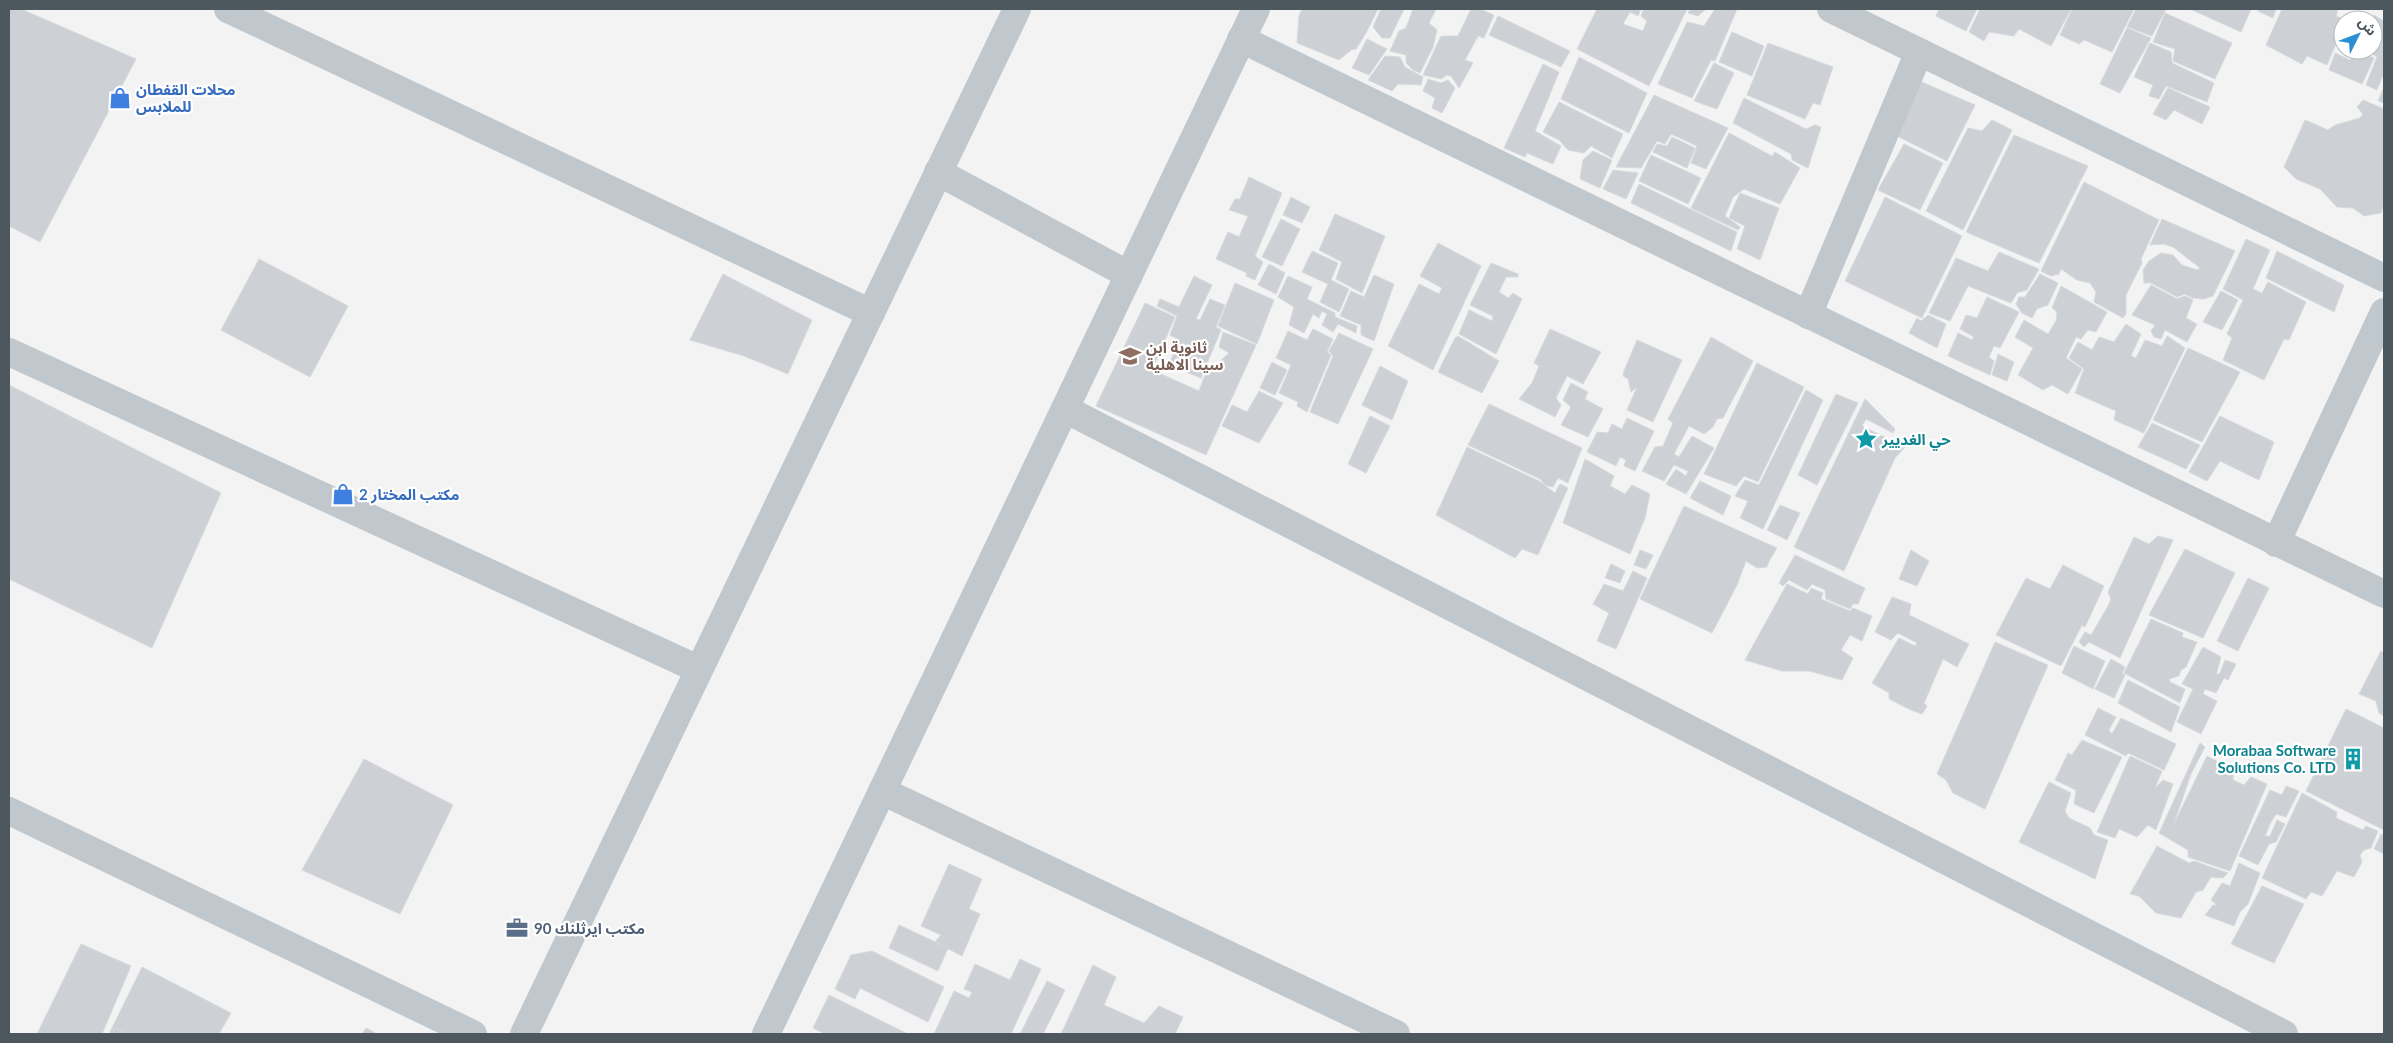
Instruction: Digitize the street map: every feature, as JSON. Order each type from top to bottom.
[{"type":"street","points":[[228,9],[871,313]]},
{"type":"street","points":[[524,1034],[1017,9]]},
{"type":"street","points":[[766,1034],[1256,9]]},
{"type":"street","points":[[1831,9],[2384,278]]},
{"type":"street","points":[[1241,40],[2384,594]]},
{"type":"street","points":[[1808,315],[1919,52]]},
{"type":"street","points":[[938,172],[1129,275]]},
{"type":"street","points":[[2276,543],[2384,312]]},
{"type":"street","points":[[9,352],[698,669]]},
{"type":"street","points":[[1065,409],[2284,1034]]},
{"type":"street","points":[[882,791],[1396,1034]]},
{"type":"street","points":[[9,811],[473,1034]]},
{"type":"building","points":[[9,9],[21,9],[136,59],[40,242],[9,226]]},
{"type":"building","points":[[1302,9],[1378,9],[1356,49],[1351,50],[1339,60],[1297,43],[1299,16]]},
{"type":"building","points":[[1381,9],[1404,9],[1390,38],[1382,38],[1373,27]]},
{"type":"building","points":[[1413,9],[1436,9],[1429,23],[1437,30],[1433,47],[1420,73],[1413,70],[1406,63],[1406,55],[1390,51],[1399,31],[1406,28]]},
{"type":"building","points":[[1471,9],[1480,9],[1494,15],[1484,38],[1478,36],[1465,60],[1473,63],[1459,88],[1451,76],[1447,75],[1441,79],[1423,75],[1441,36],[1458,36]]},
{"type":"building","points":[[1597,9],[1641,9],[1638,16],[1630,12],[1623,24],[1643,31],[1647,21],[1641,16],[1644,9],[1687,9],[1649,86],[1577,49]]},
{"type":"building","points":[[1691,9],[1706,9],[1698,16],[1688,13]]},
{"type":"building","points":[[1715,9],[1737,9],[1715,61],[1711,60],[1692,98],[1658,84],[1687,22],[1704,26]]},
{"type":"building","points":[[1939,9],[1977,9],[1966,31],[1936,16]]},
{"type":"building","points":[[1980,9],[2071,9],[2051,46],[2019,29],[2014,36],[1989,32],[1984,41],[1969,32]]},
{"type":"building","points":[[2072,9],[2134,9],[2112,52],[2084,40],[2079,44],[2060,35]]},
{"type":"building","points":[[2136,9],[2166,9],[2152,36],[2127,27]]},
{"type":"building","points":[[2190,9],[2251,9],[2241,32]]},
{"type":"building","points":[[2259,9],[2276,9],[2273,18],[2258,11]]},
{"type":"building","points":[[2282,9],[2338,9],[2333,10],[2333,51],[2327,65],[2307,56],[2302,64],[2266,45]]},
{"type":"building","points":[[2165,13],[2232,43],[2215,79],[2173,61],[2175,49],[2153,42]]},
{"type":"building","points":[[1498,16],[1570,51],[1561,67],[1489,35]]},
{"type":"building","points":[[2383,20],[2384,73],[2377,90],[2366,85],[2376,60],[2383,60]]},
{"type":"building","points":[[2127,28],[2151,38],[2120,93],[2100,84]]},
{"type":"building","points":[[1732,32],[1764,46],[1752,76],[1719,62]]},
{"type":"building","points":[[1367,39],[1387,49],[1369,75],[1352,68]]},
{"type":"building","points":[[1768,43],[1833,67],[1820,105],[1813,103],[1805,119],[1747,95]]},
{"type":"building","points":[[2150,43],[2171,52],[2172,63],[2214,83],[2207,102],[2166,86],[2159,99],[2149,96],[2153,85],[2134,77]]},
{"type":"building","points":[[1385,56],[1400,57],[1405,67],[1423,77],[1421,85],[1398,84],[1392,91],[1368,80]]},
{"type":"building","points":[[1579,57],[1647,93],[1629,133],[1561,99]]},
{"type":"building","points":[[2333,59],[2373,60],[2362,84],[2329,70]]},
{"type":"building","points":[[1714,63],[1734,73],[1717,109],[1694,101]]},
{"type":"building","points":[[1543,64],[1559,72],[1535,131],[1561,146],[1553,164],[1527,153],[1525,157],[1504,148]]},
{"type":"building","points":[[1428,79],[1441,83],[1448,80],[1455,88],[1442,113],[1432,108],[1435,98],[1423,91]]},
{"type":"building","points":[[1917,80],[1975,105],[1947,161],[1891,133]]},
{"type":"building","points":[[2384,87],[2384,103],[2378,101]]},
{"type":"building","points":[[2168,88],[2210,107],[2202,124],[2174,110],[2166,120],[2153,114]]},
{"type":"building","points":[[1654,95],[1728,128],[1706,169],[1691,163],[1697,146],[1671,134],[1665,144],[1657,141],[1641,168],[1616,167]]},
{"type":"building","points":[[1744,98],[1806,129],[1815,125],[1821,127],[1808,168],[1792,160],[1791,154],[1733,123]]},
{"type":"building","points":[[2363,100],[2384,109],[2384,203],[2381,213],[2364,216],[2353,208],[2337,207],[2320,189],[2296,179],[2284,167],[2305,120],[2328,130],[2335,125],[2360,118],[2363,114],[2357,107]]},
{"type":"building","points":[[1559,102],[1623,134],[1612,158],[1591,146],[1584,153],[1568,150],[1559,140],[1543,132]]},
{"type":"building","points":[[1992,120],[2012,130],[1963,230],[1926,211],[1968,128],[1982,131]]},
{"type":"building","points":[[1729,133],[1772,156],[1775,152],[1800,168],[1780,204],[1744,189],[1733,197],[1725,216],[1740,227],[1738,230],[1691,208]]},
{"type":"building","points":[[2014,135],[2088,166],[2039,263],[1966,232]]},
{"type":"building","points":[[1672,137],[1695,148],[1687,168],[1653,152],[1657,144],[1667,146]]},
{"type":"building","points":[[1904,144],[1943,163],[1920,210],[1878,190]]},
{"type":"building","points":[[1593,151],[1612,160],[1600,188],[1580,179],[1583,160]]},
{"type":"building","points":[[1651,155],[1701,178],[1688,204],[1639,181]]},
{"type":"building","points":[[1613,170],[1638,173],[1626,199],[1603,189]]},
{"type":"building","points":[[1249,177],[1282,193],[1255,256],[1263,262],[1255,280],[1246,276],[1247,273],[1216,259],[1228,232],[1239,237],[1248,216],[1229,210],[1235,199],[1240,199]]},
{"type":"building","points":[[2084,182],[2159,220],[2141,259],[2142,263],[2126,295],[2126,314],[2123,318],[2094,302],[2096,292],[2090,283],[2077,280],[2061,269],[2059,274],[2051,276],[2041,271]]},
{"type":"building","points":[[1639,184],[1737,232],[1731,251],[1631,203]]},
{"type":"building","points":[[1740,193],[1779,208],[1760,260],[1737,249],[1745,226],[1729,218]]},
{"type":"building","points":[[1291,197],[1310,207],[1302,223],[1283,215]]},
{"type":"building","points":[[1885,197],[1962,236],[1922,318],[1845,281]]},
{"type":"building","points":[[1335,214],[1385,236],[1362,293],[1336,279],[1342,262],[1319,250]]},
{"type":"building","points":[[1281,219],[1300,229],[1282,266],[1262,257]]},
{"type":"building","points":[[2162,219],[2235,251],[2213,296],[2204,299],[2192,298],[2185,294],[2177,297],[2151,283],[2144,283],[2143,270],[2149,261],[2161,253],[2173,255],[2182,265],[2197,270],[2200,268],[2173,247],[2164,244],[2150,245]]},
{"type":"building","points":[[2246,239],[2270,250],[2253,289],[2262,293],[2268,282],[2306,302],[2289,340],[2284,339],[2264,380],[2223,360],[2232,338],[2227,334],[2243,300],[2223,289]]},
{"type":"building","points":[[1438,243],[1481,266],[1433,370],[1388,346],[1419,284],[1439,294],[1442,288],[1420,276]]},
{"type":"building","points":[[1312,251],[1338,263],[1331,280],[1349,289],[1339,312],[1320,302],[1328,284],[1302,272]]},
{"type":"building","points":[[2277,251],[2344,285],[2334,312],[2266,278]]},
{"type":"building","points":[[1999,252],[2039,269],[2027,290],[2017,293],[2011,303],[1968,286],[1950,321],[1929,313],[1956,258],[1988,271]]},
{"type":"building","points":[[259,259],[348,306],[310,377],[221,330]]},
{"type":"building","points":[[1491,263],[1518,274],[1518,277],[1506,277],[1499,292],[1508,298],[1513,293],[1522,299],[1496,354],[1459,334],[1469,310],[1492,321],[1493,316],[1470,305]]},
{"type":"building","points":[[1269,264],[1285,273],[1276,294],[1258,285]]},
{"type":"building","points":[[723,274],[812,320],[788,374],[744,356],[690,340]]},
{"type":"building","points":[[2040,274],[2058,283],[2048,305],[2037,309],[2032,318],[2022,313],[2016,304],[2019,297],[2025,297]]},
{"type":"building","points":[[1374,275],[1394,284],[1374,341],[1361,335],[1361,325],[1340,316],[1351,291],[1364,297]]},
{"type":"building","points":[[1194,276],[1212,285],[1196,319],[1200,320],[1210,299],[1225,305],[1216,327],[1221,330],[1201,378],[1169,365],[1179,340],[1170,335],[1177,316],[1157,306],[1160,299],[1179,307]]},
{"type":"building","points":[[1288,276],[1312,287],[1307,299],[1335,313],[1335,317],[1357,326],[1356,333],[1338,324],[1333,332],[1322,325],[1327,314],[1322,311],[1319,318],[1313,314],[1304,333],[1289,325],[1294,307],[1278,297]]},
{"type":"building","points":[[1235,283],[1274,300],[1257,344],[1218,326]]},
{"type":"building","points":[[2151,285],[2177,299],[2185,296],[2193,300],[2186,318],[2197,324],[2187,342],[2165,330],[2161,339],[2154,337],[2151,331],[2155,325],[2132,315]]},
{"type":"building","points":[[2061,286],[2107,312],[2096,332],[2088,330],[2081,339],[2076,337],[2066,358],[2082,369],[2068,394],[2052,385],[2043,390],[2018,375],[2033,348],[2015,337],[2024,320],[2048,334],[2056,321],[2057,312],[2052,308]]},
{"type":"building","points":[[2221,291],[2238,300],[2222,330],[2203,322]]},
{"type":"building","points":[[1987,297],[2019,312],[2000,348],[1994,346],[1989,357],[1994,361],[1990,375],[1948,356],[1958,333],[1972,340],[1974,337],[1960,329],[1966,315],[1977,318]]},
{"type":"building","points":[[1145,303],[1175,317],[1152,370],[1199,391],[1205,375],[1229,353],[1219,347],[1223,332],[1256,345],[1206,455],[1096,406]]},
{"type":"building","points":[[1928,315],[1946,324],[1937,348],[1909,333],[1917,318],[1921,321]]},
{"type":"building","points":[[2126,324],[2141,334],[2131,356],[2136,358],[2145,340],[2162,346],[2167,336],[2185,348],[2144,433],[2114,420],[2116,411],[2075,393],[2084,369],[2069,358],[2078,342],[2092,350],[2099,337],[2114,342]]},
{"type":"building","points":[[1313,329],[1333,339],[1327,352],[1331,355],[1307,412],[1297,406],[1298,402],[1279,393],[1291,365],[1276,358],[1288,331],[1307,340]]},
{"type":"building","points":[[1550,329],[1601,352],[1583,384],[1567,376],[1556,398],[1561,405],[1555,417],[1519,399],[1532,383],[1539,366],[1534,363]]},
{"type":"building","points":[[1339,333],[1373,349],[1338,424],[1310,412],[1333,356],[1329,351]]},
{"type":"building","points":[[1458,336],[1499,361],[1482,393],[1438,372],[1455,338]]},
{"type":"building","points":[[1711,337],[1753,361],[1723,418],[1717,419],[1713,427],[1704,434],[1689,426],[1674,454],[1679,457],[1692,436],[1714,448],[1686,494],[1666,484],[1676,469],[1686,476],[1688,471],[1674,465],[1664,481],[1642,471],[1655,447],[1663,446],[1673,423],[1668,419]]},
{"type":"building","points":[[1637,340],[1682,360],[1653,422],[1627,410],[1637,387],[1631,392],[1628,379],[1623,376]]},
{"type":"building","points":[[2188,348],[2240,372],[2202,442],[2153,420]]},
{"type":"building","points":[[1998,354],[2014,362],[2007,381],[1992,375]]},
{"type":"building","points":[[1272,362],[1287,370],[1275,395],[1260,388]]},
{"type":"building","points":[[1757,363],[1804,387],[1758,482],[1744,476],[1736,486],[1704,474]]},
{"type":"building","points":[[1380,366],[1408,381],[1392,420],[1362,405]]},
{"type":"building","points":[[1571,383],[1588,392],[1585,399],[1603,409],[1588,437],[1561,425],[1571,407],[1563,400]]},
{"type":"building","points":[[9,385],[221,493],[152,648],[9,579]]},
{"type":"building","points":[[1806,390],[1823,400],[1763,529],[1740,518],[1748,501],[1735,496],[1745,480],[1759,485]]},
{"type":"building","points":[[1259,391],[1283,403],[1259,443],[1222,426],[1232,405],[1247,412]]},
{"type":"building","points":[[1836,394],[1858,403],[1817,485],[1798,475]]},
{"type":"building","points":[[1865,399],[1895,429],[1893,433],[1866,419],[1862,426],[1905,447],[1895,458],[1844,571],[1794,547]]},
{"type":"building","points":[[1489,404],[1582,448],[1568,483],[1558,478],[1553,487],[1545,485],[1540,479],[1468,445]]},
{"type":"building","points":[[1370,416],[1390,426],[1366,473],[1348,464]]},
{"type":"building","points":[[2220,416],[2274,442],[2259,480],[2220,461],[2207,481],[2189,472]]},
{"type":"building","points":[[1627,418],[1654,431],[1635,471],[1624,466],[1626,460],[1620,457],[1616,466],[1587,452],[1597,432],[1608,433],[1612,424],[1622,429]]},
{"type":"building","points":[[2152,423],[2200,445],[2186,469],[2138,447]]},
{"type":"building","points":[[1467,447],[1539,481],[1555,493],[1560,484],[1568,488],[1538,555],[1522,549],[1515,558],[1436,515]]},
{"type":"building","points":[[1585,459],[1614,476],[1610,486],[1625,494],[1632,485],[1650,494],[1645,518],[1630,554],[1563,523]]},
{"type":"building","points":[[1700,481],[1731,496],[1723,515],[1690,498]]},
{"type":"building","points":[[1780,505],[1800,513],[1787,540],[1767,530]]},
{"type":"building","points":[[1684,506],[1777,548],[1767,567],[1757,568],[1746,561],[1737,585],[1712,633],[1640,599]]},
{"type":"building","points":[[2158,536],[2173,540],[2120,658],[2089,642],[2084,647],[2079,642],[2085,632],[2091,635],[2108,606],[2111,599],[2108,592],[2134,537],[2149,544]]},
{"type":"building","points":[[2185,549],[2235,573],[2203,638],[2149,615]]},
{"type":"building","points":[[1640,550],[1653,555],[1646,569],[1634,565]]},
{"type":"building","points":[[1911,550],[1929,561],[1917,586],[1899,579]]},
{"type":"building","points":[[1795,555],[1865,588],[1858,604],[1853,604],[1850,609],[1826,599],[1825,590],[1812,584],[1807,590],[1789,580],[1783,586],[1779,583]]},
{"type":"building","points":[[1611,564],[1625,571],[1620,583],[1605,578]]},
{"type":"building","points":[[2063,565],[2104,586],[2085,627],[2082,625],[2061,666],[1996,635],[2026,578],[2050,589]]},
{"type":"building","points":[[1633,571],[1647,578],[1616,649],[1597,641],[1609,613],[1593,604],[1604,584],[1623,591]]},
{"type":"building","points":[[2248,578],[2269,588],[2238,651],[2217,641]]},
{"type":"building","points":[[1787,584],[1808,594],[1811,588],[1823,593],[1821,599],[1850,611],[1853,608],[1872,616],[1862,641],[1850,635],[1841,650],[1853,658],[1842,680],[1809,671],[1782,671],[1745,660]]},
{"type":"building","points":[[1892,597],[1911,604],[1909,615],[1969,644],[1957,667],[1943,659],[1924,703],[1927,706],[1922,714],[1889,699],[1889,693],[1872,683],[1899,638],[1915,646],[1917,643],[1898,633],[1891,640],[1875,632]]},
{"type":"building","points":[[2151,619],[2183,633],[2182,637],[2197,642],[2186,667],[2181,670],[2179,676],[2169,679],[2170,682],[2185,689],[2180,703],[2124,673]]},
{"type":"building","points":[[1995,642],[2048,665],[1985,809],[1953,793],[1946,780],[1937,774]]},
{"type":"building","points":[[2074,646],[2105,661],[2093,689],[2062,673]]},
{"type":"building","points":[[2203,647],[2221,657],[2216,675],[2220,673],[2225,660],[2236,664],[2228,680],[2224,678],[2216,693],[2205,689],[2203,694],[2217,701],[2201,734],[2177,722],[2193,689],[2182,684]]},
{"type":"building","points":[[2381,651],[2384,653],[2384,716],[2379,713],[2376,701],[2359,694]]},
{"type":"building","points":[[2111,659],[2125,667],[2122,673],[2125,675],[2114,698],[2095,689]]},
{"type":"building","points":[[2128,680],[2180,707],[2171,732],[2118,703]]},
{"type":"building","points":[[2098,708],[2116,717],[2109,730],[2112,734],[2121,718],[2176,744],[2164,770],[2128,753],[2126,756],[2085,735]]},
{"type":"building","name":"Morabaa Software Solutions Co. LTD","points":[[2346,709],[2384,728],[2384,830],[2306,791]]},
{"type":"building","points":[[2082,740],[2122,757],[2094,813],[2074,804],[2076,790],[2055,780],[2068,753],[2072,755]]},
{"type":"building","points":[[2200,743],[2205,747],[2191,774],[2173,826],[2207,756],[2233,770],[2233,780],[2244,785],[2251,777],[2267,784],[2230,871],[2188,857],[2188,850],[2159,833]]},
{"type":"building","points":[[2130,756],[2162,771],[2155,788],[2163,780],[2173,784],[2156,830],[2148,825],[2137,837],[2119,829],[2115,838],[2097,832]]},
{"type":"building","points":[[364,759],[453,805],[400,914],[302,870]]},
{"type":"building","points":[[2049,782],[2071,793],[2065,811],[2069,818],[2090,828],[2094,835],[2108,840],[2095,879],[2019,842]]},
{"type":"building","points":[[2286,786],[2299,791],[2286,817],[2276,814],[2270,824],[2265,836],[2270,836],[2277,820],[2285,824],[2276,842],[2269,844],[2258,865],[2239,856],[2270,790],[2282,795]]},
{"type":"building","points":[[2302,793],[2337,812],[2336,818],[2363,830],[2366,826],[2378,831],[2371,848],[2364,850],[2360,855],[2362,862],[2354,877],[2337,871],[2322,896],[2311,892],[2306,899],[2262,878]]},
{"type":"building","points":[[2381,834],[2384,835],[2384,854],[2374,849]]},
{"type":"building","points":[[2157,846],[2189,863],[2194,861],[2228,873],[2223,878],[2211,877],[2203,890],[2196,892],[2181,918],[2156,913],[2139,896],[2130,894]]},
{"type":"building","points":[[2239,863],[2260,873],[2248,904],[2240,912],[2234,926],[2205,915],[2213,905],[2217,905],[2211,900],[2222,883],[2230,886]]},
{"type":"building","points":[[949,864],[982,879],[969,909],[980,914],[962,956],[935,942],[941,935],[921,926]]},
{"type":"building","points":[[2262,886],[2304,904],[2274,963],[2231,944]]},
{"type":"building","points":[[899,925],[948,948],[938,971],[889,948]]},
{"type":"building","points":[[81,944],[131,966],[102,1034],[37,1034]]},
{"type":"building","points":[[872,951],[944,987],[928,1022],[860,988],[855,999],[835,989],[851,955]]},
{"type":"building","points":[[1020,959],[1041,969],[1011,1034],[934,1034],[954,991],[969,998],[972,992],[964,989],[975,964],[1010,980]]},
{"type":"building","points":[[1093,965],[1116,977],[1104,1005],[1144,1023],[1159,1006],[1183,1017],[1175,1034],[1061,1034]]},
{"type":"building","points":[[142,967],[231,1013],[219,1034],[112,1034],[110,1032]]},
{"type":"building","points":[[1047,981],[1065,990],[1043,1034],[1020,1034]]},
{"type":"building","points":[[829,995],[908,1034],[825,1034],[813,1028]]},
{"type":"building","points":[[112,1027],[128,1034],[116,1034]]},
{"type":"building","points":[[366,1028],[377,1034],[362,1034]]},
{"type":"place","name":"محلات القفطان للملابس","points":[[120,98]]},
{"type":"place","name":"ثانوية ابن سينا الاهلية","points":[[1130,356]]},
{"type":"place","name":"حي الغديير","points":[[1866,439]]},
{"type":"place","name":"مكتب المختار 2","points":[[343,494]]},
{"type":"place","name":"Morabaa Software Solutions Co. LTD","points":[[2353,759]]},
{"type":"place","name":"مكتب ايرثلنك 90","points":[[517,928]]}]
